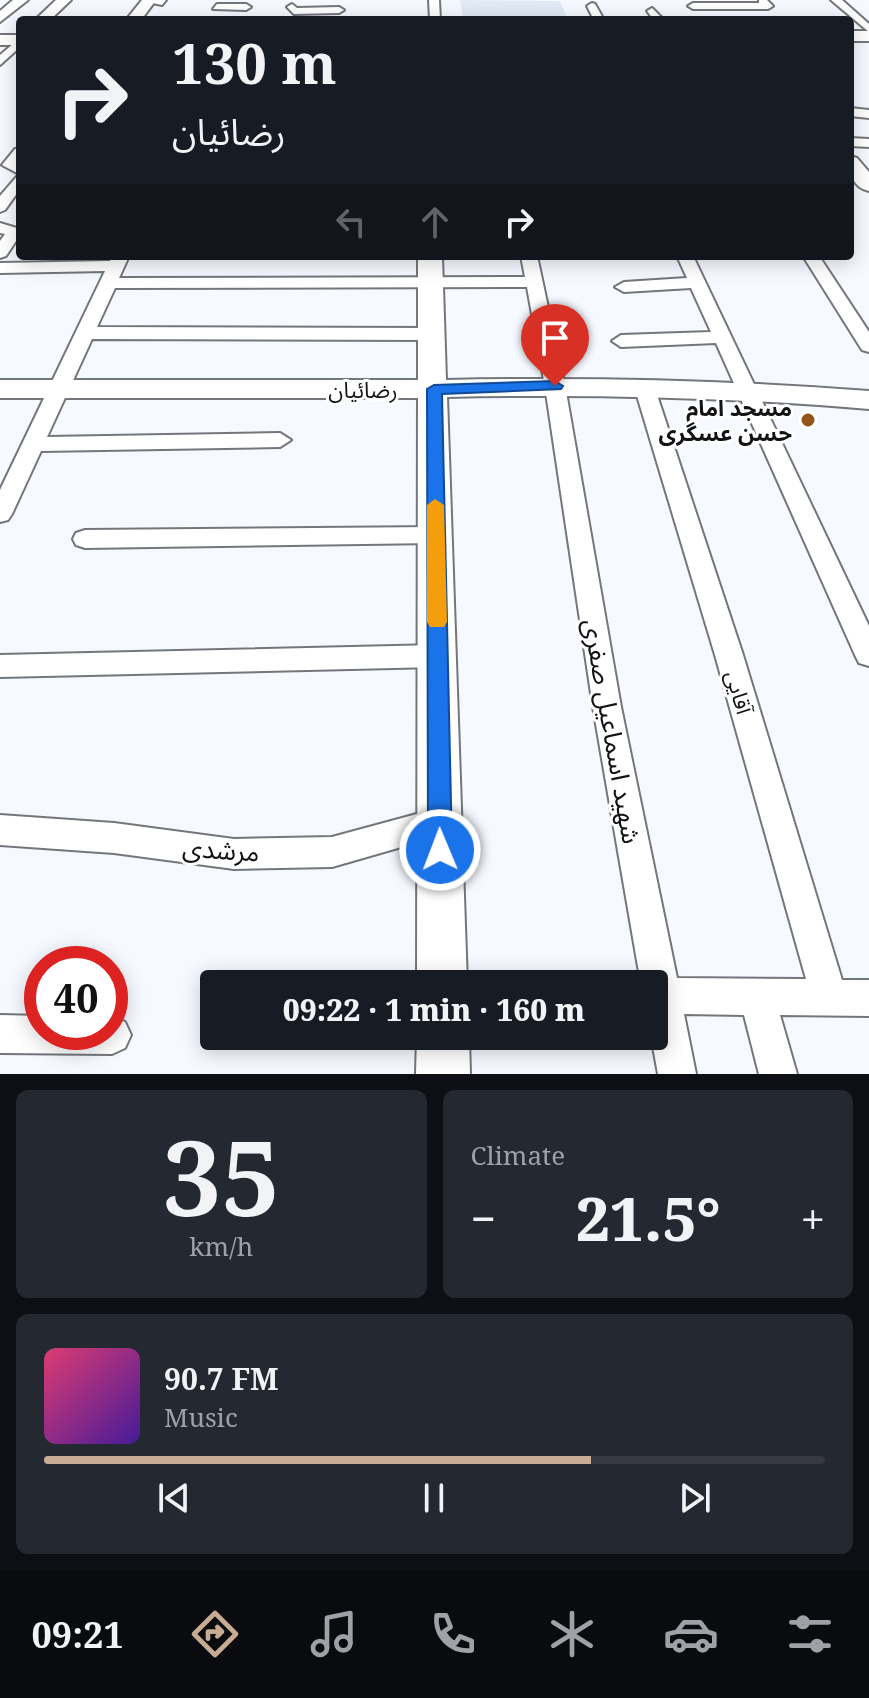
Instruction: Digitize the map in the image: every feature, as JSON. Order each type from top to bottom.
[{"type":"street","points":[[3,14],[21,0]]},
{"type":"street","points":[[46,16],[64,0]]},
{"type":"street","points":[[836,0],[869,29]]},
{"type":"street","points":[[137,16],[153,1]]},
{"type":"street","points":[[693,6],[714,3],[768,6],[763,2]]},
{"type":"street","points":[[218,4],[246,7]]},
{"type":"street","points":[[592,6],[597,16]]},
{"type":"street","points":[[292,7],[294,11],[339,10]]},
{"type":"street","points":[[0,62],[16,44]]},
{"type":"street","points":[[854,164],[869,185]]},
{"type":"street","points":[[0,228],[14,232],[0,253]]},
{"type":"street","name":"شهید اسماعیل صفری","points":[[530,260],[555,386],[653,970]]},
{"type":"street","points":[[687,260],[869,655]]},
{"type":"street","points":[[814,260],[869,346]]},
{"type":"street","points":[[210,282],[213,264]]},
{"type":"street","points":[[0,268],[115,268],[210,282],[431,268],[534,282]]},
{"type":"street","points":[[0,514],[115,268]]},
{"type":"street","points":[[431,268],[442,970]]},
{"type":"street","points":[[624,287],[696,283]]},
{"type":"street","points":[[85,333],[432,334]]},
{"type":"street","points":[[621,341],[721,337]]},
{"type":"street","name":"رضائیان","points":[[0,389],[555,386],[746,390],[869,400]]},
{"type":"street","name":"آقایی","points":[[645,389],[729,655],[829,997]]},
{"type":"street","points":[[33,444],[280,440]]},
{"type":"street","points":[[85,539],[436,535]]},
{"type":"street","points":[[0,666],[437,656]]},
{"type":"street","name":"مرشدی","points":[[0,830],[114,838],[234,854],[332,852],[439,823]]},
{"type":"street","points":[[668,996],[869,998]]},
{"type":"street","points":[[757,997],[778,1074]]},
{"type":"street","points":[[0,1034],[24,1034]]},
{"type":"street","name":"شهید اسماعیل صفری","points":[[668,1037],[677,1074]]},
{"type":"street","points":[[443,1050],[443,1074]]},
{"type":"shaded area","points":[[460,0],[560,1],[566,16],[462,16]]},
{"type":"slow traffic","points":[[435,505],[437,622]]},
{"type":"place","name":"مسجد امام حسن عسگری","points":[[808,420]]},
{"type":"route","points":[[440,850],[434,389],[555,386]]}]
